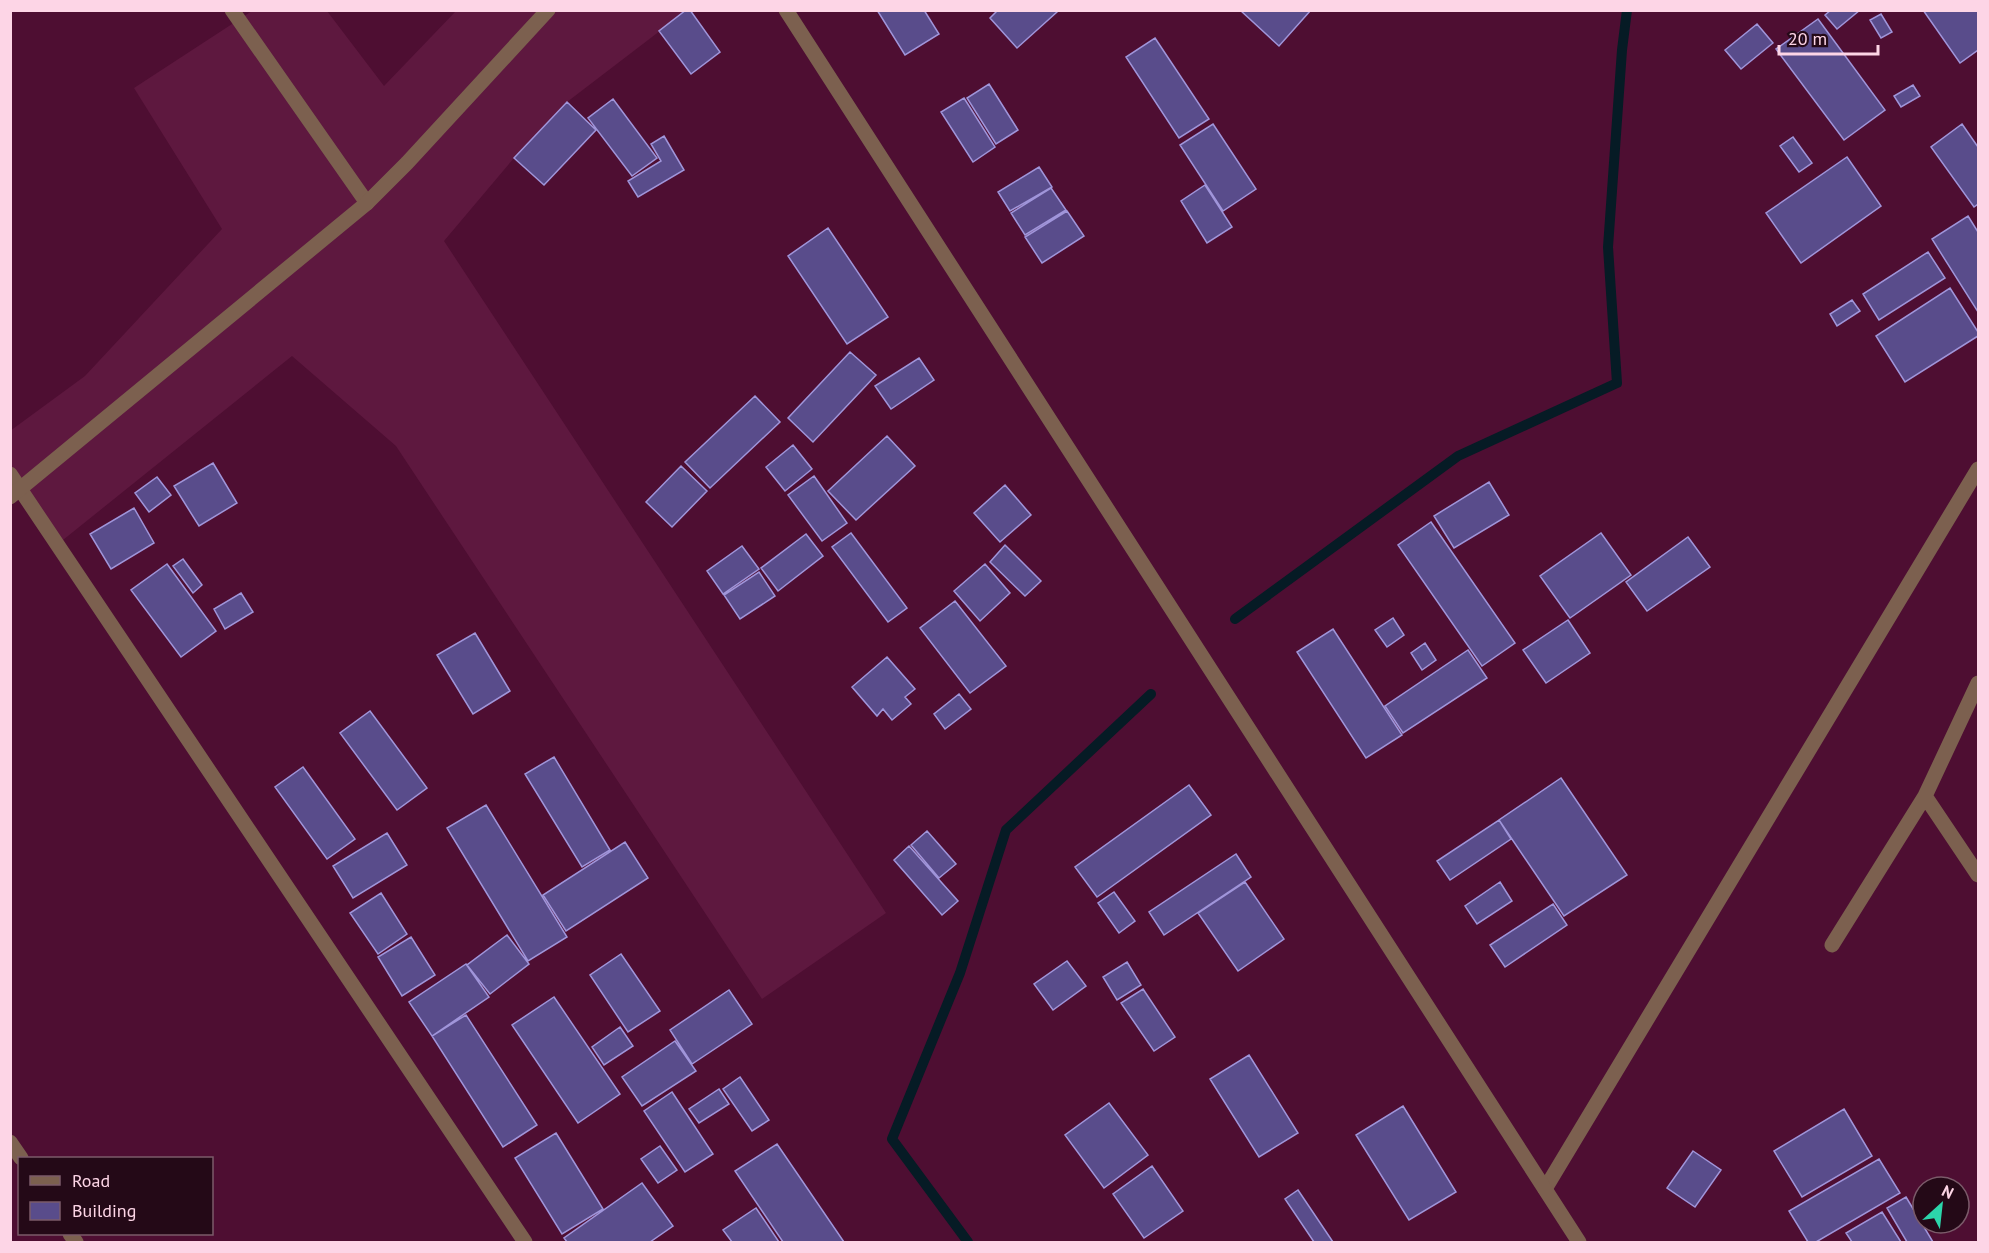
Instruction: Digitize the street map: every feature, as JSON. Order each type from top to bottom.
[{"type":"street","points":[[232,10],[367,203]]},
{"type":"street","points":[[16,493],[367,203],[407,163],[548,10]]},
{"type":"street","points":[[786,10],[1580,1242]]},
{"type":"street","points":[[1545,1189],[1978,469]]},
{"type":"street","points":[[10,474],[16,493],[525,1242]]},
{"type":"street","points":[[1832,945],[1925,796],[1978,683]]},
{"type":"street","points":[[1925,796],[1978,875]]},
{"type":"street","points":[[10,1143],[20,1157]]},
{"type":"shaded area","points":[[252,11],[327,11],[384,86],[456,11],[686,11],[567,102],[514,158],[444,241],[886,913],[762,999],[396,446],[292,356],[58,544],[11,474],[10,431],[85,376],[222,229],[134,88]]},
{"type":"building","points":[[686,10],[690,10],[720,52],[691,74],[659,31]]},
{"type":"building","points":[[877,10],[924,10],[939,34],[905,55]]},
{"type":"building","points":[[998,10],[1055,10],[1057,12],[1017,48],[990,18]]},
{"type":"building","points":[[1240,10],[1311,10],[1279,46]]},
{"type":"building","points":[[1831,10],[1860,10],[1837,29],[1825,15]]},
{"type":"building","points":[[1923,10],[1978,10],[1978,50],[1960,63]]},
{"type":"building","points":[[1881,14],[1892,32],[1881,38],[1870,20]]},
{"type":"building","points":[[1818,19],[1885,110],[1844,140],[1776,49]]},
{"type":"building","points":[[1757,24],[1773,43],[1741,69],[1725,50]]},
{"type":"building","points":[[1155,38],[1209,119],[1179,138],[1126,57]]},
{"type":"building","points":[[989,84],[1018,130],[996,144],[967,98]]},
{"type":"building","points":[[1913,85],[1920,96],[1901,107],[1894,96]]},
{"type":"building","points":[[964,98],[995,147],[973,162],[941,112]]},
{"type":"building","points":[[613,99],[657,158],[632,176],[588,118]]},
{"type":"building","points":[[567,102],[596,130],[544,185],[514,158]]},
{"type":"building","points":[[1213,124],[1256,189],[1223,211],[1180,145]]},
{"type":"building","points":[[1962,124],[1978,147],[1978,204],[1974,207],[1931,147]]},
{"type":"building","points":[[664,136],[684,170],[638,197],[628,181],[661,161],[651,144]]},
{"type":"building","points":[[1793,137],[1812,163],[1799,172],[1780,146]]},
{"type":"building","points":[[1847,157],[1881,206],[1801,263],[1766,213]]},
{"type":"building","points":[[1039,167],[1052,187],[1010,211],[998,192]]},
{"type":"building","points":[[1205,185],[1232,227],[1207,243],[1181,201]]},
{"type":"building","points":[[1051,188],[1066,210],[1025,235],[1011,213]]},
{"type":"building","points":[[1067,211],[1084,236],[1042,263],[1025,237]]},
{"type":"building","points":[[1968,216],[1978,232],[1978,312],[1932,239]]},
{"type":"building","points":[[828,228],[888,317],[847,344],[788,256]]},
{"type":"building","points":[[1928,252],[1945,278],[1879,320],[1863,294]]},
{"type":"building","points":[[1950,288],[1978,332],[1978,336],[1905,382],[1876,336]]},
{"type":"building","points":[[1852,300],[1860,311],[1837,326],[1830,314]]},
{"type":"building","points":[[850,352],[876,375],[813,442],[788,418]]},
{"type":"building","points":[[919,358],[934,380],[891,409],[875,386]]},
{"type":"building","points":[[755,396],[780,422],[710,488],[685,462]]},
{"type":"building","points":[[887,436],[915,466],[856,520],[828,491]]},
{"type":"building","points":[[793,445],[812,469],[785,491],[766,467]]},
{"type":"building","points":[[213,463],[237,503],[199,526],[174,486]]},
{"type":"building","points":[[681,466],[707,491],[672,527],[646,502]]},
{"type":"building","points":[[814,476],[847,523],[822,541],[788,495]]},
{"type":"building","points":[[157,477],[171,495],[149,512],[135,493]]},
{"type":"building","points":[[1489,482],[1509,515],[1454,548],[1434,516]]},
{"type":"building","points":[[1005,485],[1031,515],[1000,542],[974,513]]},
{"type":"building","points":[[134,508],[154,543],[111,569],[90,534]]},
{"type":"building","points":[[1431,522],[1515,643],[1482,666],[1398,545]]},
{"type":"building","points":[[851,533],[907,608],[888,622],[832,547]]},
{"type":"building","points":[[1601,533],[1631,575],[1570,618],[1540,576]]},
{"type":"building","points":[[806,534],[823,556],[778,591],[761,568]]},
{"type":"building","points":[[1688,537],[1710,567],[1647,611],[1626,582]]},
{"type":"building","points":[[1005,545],[1041,581],[1025,596],[990,562]]},
{"type":"building","points":[[742,546],[759,569],[723,594],[707,571]]},
{"type":"building","points":[[183,559],[202,585],[193,593],[173,566]]},
{"type":"building","points":[[167,564],[216,631],[181,657],[131,590]]},
{"type":"building","points":[[985,564],[1010,593],[980,621],[954,591]]},
{"type":"building","points":[[759,572],[775,596],[740,619],[724,595]]},
{"type":"building","points":[[241,593],[253,612],[225,629],[214,609]]},
{"type":"building","points":[[955,601],[1006,666],[970,693],[920,628]]},
{"type":"building","points":[[1393,618],[1404,635],[1387,647],[1375,630]]},
{"type":"building","points":[[1568,620],[1590,653],[1546,683],[1523,650]]},
{"type":"building","points":[[1333,629],[1402,735],[1366,758],[1297,652]]},
{"type":"building","points":[[475,633],[510,691],[473,714],[437,655]]},
{"type":"building","points":[[1425,643],[1436,660],[1422,670],[1411,653]]},
{"type":"building","points":[[1468,650],[1487,678],[1403,733],[1385,706]]},
{"type":"building","points":[[887,657],[915,689],[905,697],[911,704],[892,720],[883,709],[877,716],[852,687]]},
{"type":"building","points":[[959,694],[971,709],[945,729],[934,714]]},
{"type":"building","points":[[370,711],[427,788],[397,810],[340,733]]},
{"type":"building","points":[[554,757],[610,850],[582,867],[525,774]]},
{"type":"building","points":[[303,767],[355,839],[327,859],[275,787]]},
{"type":"building","points":[[1561,778],[1627,875],[1564,916],[1499,820]]},
{"type":"building","points":[[1189,785],[1211,815],[1097,897],[1075,867]]},
{"type":"building","points":[[486,805],[567,937],[528,961],[447,828]]},
{"type":"building","points":[[1499,820],[1511,839],[1450,880],[1437,861]]},
{"type":"building","points":[[927,831],[956,864],[939,878],[911,845]]},
{"type":"building","points":[[387,833],[407,865],[353,898],[333,866]]},
{"type":"building","points":[[625,842],[648,878],[566,931],[543,895]]},
{"type":"building","points":[[909,846],[958,901],[942,915],[894,860]]},
{"type":"building","points":[[1236,854],[1251,877],[1164,935],[1149,912]]},
{"type":"building","points":[[1245,882],[1284,939],[1238,971],[1198,913]]},
{"type":"building","points":[[1500,882],[1512,901],[1477,924],[1465,906]]},
{"type":"building","points":[[1114,892],[1135,921],[1119,933],[1098,903]]},
{"type":"building","points":[[381,893],[407,934],[378,954],[350,913]]},
{"type":"building","points":[[1553,904],[1567,925],[1505,967],[1490,945]]},
{"type":"building","points":[[507,935],[529,964],[490,994],[467,965]]},
{"type":"building","points":[[411,937],[435,975],[402,996],[378,957]]},
{"type":"building","points":[[621,954],[660,1011],[628,1032],[590,975]]},
{"type":"building","points":[[1067,961],[1086,986],[1053,1010],[1034,984]]},
{"type":"building","points":[[1127,962],[1141,985],[1117,1000],[1103,977]]},
{"type":"building","points":[[466,964],[489,997],[432,1036],[409,1002]]},
{"type":"building","points":[[1143,989],[1175,1037],[1154,1051],[1121,1003]]},
{"type":"building","points":[[729,990],[752,1024],[692,1064],[670,1030]]},
{"type":"building","points":[[554,997],[620,1094],[578,1123],[512,1025]]},
{"type":"building","points":[[466,1015],[537,1125],[503,1147],[432,1036]]},
{"type":"building","points":[[620,1027],[633,1046],[604,1065],[592,1047]]},
{"type":"building","points":[[675,1041],[696,1071],[642,1106],[622,1077]]},
{"type":"building","points":[[1249,1055],[1298,1133],[1259,1157],[1210,1079]]},
{"type":"building","points":[[740,1077],[769,1120],[752,1131],[723,1089]]},
{"type":"building","points":[[719,1089],[729,1104],[699,1123],[689,1109]]},
{"type":"building","points":[[672,1092],[713,1154],[685,1172],[644,1111]]},
{"type":"building","points":[[1109,1103],[1148,1155],[1104,1188],[1065,1135]]},
{"type":"building","points":[[1403,1106],[1456,1192],[1409,1220],[1356,1135]]},
{"type":"building","points":[[1844,1109],[1872,1156],[1802,1197],[1774,1151]]},
{"type":"building","points":[[556,1133],[603,1209],[562,1234],[515,1158]]},
{"type":"building","points":[[777,1144],[844,1242],[783,1242],[735,1171]]},
{"type":"building","points":[[660,1146],[677,1170],[658,1183],[641,1159]]},
{"type":"building","points":[[1693,1151],[1721,1170],[1695,1207],[1667,1188]]},
{"type":"building","points":[[1879,1159],[1900,1193],[1816,1242],[1808,1242],[1789,1211]]},
{"type":"building","points":[[1152,1166],[1183,1211],[1144,1238],[1113,1194]]},
{"type":"building","points":[[642,1183],[673,1226],[650,1242],[567,1242],[564,1238]]},
{"type":"building","points":[[1298,1190],[1333,1242],[1314,1242],[1285,1199]]},
{"type":"building","points":[[1906,1197],[1911,1205],[1911,1235],[1929,1235],[1933,1242],[1907,1242],[1887,1208]]},
{"type":"building","points":[[756,1208],[779,1242],[732,1242],[723,1230]]},
{"type":"building","points":[[1882,1212],[1901,1242],[1852,1242],[1846,1233]]},
{"type":"waterway","points":[[1235,619],[1458,456],[1617,383],[1608,247],[1627,10]]},
{"type":"waterway","points":[[968,1242],[892,1139],[960,973],[1006,830],[1151,694]]}]
